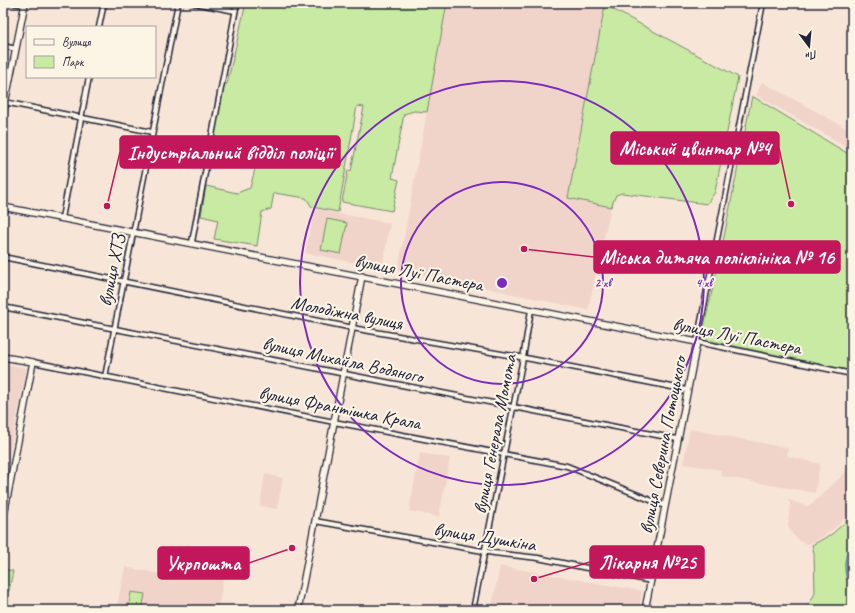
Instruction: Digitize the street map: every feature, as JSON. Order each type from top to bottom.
[{"type":"street","points":[[3,114],[4,102],[25,4],[14,3]]},
{"type":"street","points":[[99,26],[104,3]]},
{"type":"street","name":"вулиця ХТЗ","points":[[105,377],[178,3]]},
{"type":"street","points":[[194,3],[235,11]]},
{"type":"street","points":[[192,242],[237,3]]},
{"type":"street","name":"вулиця Северина Потоцького","points":[[645,610],[763,3]]},
{"type":"street","points":[[3,46],[16,49]]},
{"type":"street","points":[[62,218],[80,117],[89,78]]},
{"type":"street","points":[[4,102],[152,132]]},
{"type":"street","name":"вулиця Луї Пастера","points":[[3,206],[192,242],[852,374]]},
{"type":"street","name":"Молодіжна вулиця","points":[[3,257],[353,328],[523,358],[687,390]]},
{"type":"street","points":[[298,610],[362,276]]},
{"type":"street","name":"вулиця Михайла Водяного","points":[[3,306],[344,373],[513,409],[677,440]]},
{"type":"street","name":"вулиця Генерала Момота","points":[[474,610],[531,310]]},
{"type":"street","name":"вулиця Франтішка Крала","points":[[3,357],[503,455],[567,466],[665,506]]},
{"type":"street","points":[[3,520],[33,362]]},
{"type":"street","name":"вулиця Душкіна","points":[[315,521],[485,551],[538,558],[651,581]]},
{"type":"shaded area","points":[[447,3],[602,3],[605,5],[568,197],[611,207],[588,310],[398,269]]},
{"type":"shaded area","points":[[762,82],[852,131],[852,150],[756,95]]},
{"type":"shaded area","points":[[314,209],[390,223],[382,268],[305,253]]},
{"type":"shaded area","points":[[3,364],[27,368],[8,460],[3,459]]},
{"type":"shaded area","points":[[690,429],[788,448],[787,456],[820,464],[815,493],[720,476],[721,470],[683,464]]},
{"type":"shaded area","points":[[420,453],[450,458],[439,517],[409,511]]},
{"type":"shaded area","points":[[852,466],[852,512],[835,528],[814,542],[807,544],[800,541],[792,534],[788,526],[790,503],[787,499],[805,506],[811,505]]},
{"type":"shaded area","points":[[265,474],[283,478],[277,509],[260,506]]},
{"type":"shaded area","points":[[500,566],[642,591],[639,610],[491,610]]},
{"type":"shaded area","points":[[125,567],[183,578],[185,569],[224,576],[218,610],[116,610]]},
{"type":"green space","points":[[246,3],[447,3],[427,112],[414,111],[404,114],[392,178],[399,180],[392,211],[342,202],[348,170],[351,171],[364,107],[357,106],[338,212],[312,207],[306,198],[274,193],[271,209],[262,212],[257,246],[214,239],[218,220],[201,216],[206,186],[237,193],[250,188],[259,154],[212,145],[224,84],[227,84]]},
{"type":"green space","points":[[605,5],[738,77],[715,192],[707,204],[622,193],[616,195],[611,207],[568,198]]},
{"type":"green space","points":[[752,96],[852,156],[852,371],[701,339],[721,252]]},
{"type":"green space","points":[[327,219],[347,223],[341,254],[321,250]]},
{"type":"green space","points":[[852,516],[852,610],[806,610],[815,593],[814,553],[812,545],[832,534]]},
{"type":"green space","points":[[3,569],[13,571],[9,591],[3,590]]},
{"type":"green space","points":[[131,592],[145,594],[142,610],[128,610]]},
{"type":"waterway","points":[[852,546],[845,561],[845,572],[852,587]]},
{"type":"place","name":"Міський цвинтар №4","points":[[791,204]]},
{"type":"place","name":"Індустріальний відділ поліції","points":[[107,206]]},
{"type":"place","name":"Міська дитяча поліклініка № 16","points":[[524,249]]},
{"type":"place","name":"Укрпошта","points":[[292,548]]},
{"type":"place","name":"Лікарня №25","points":[[534,579]]}]
